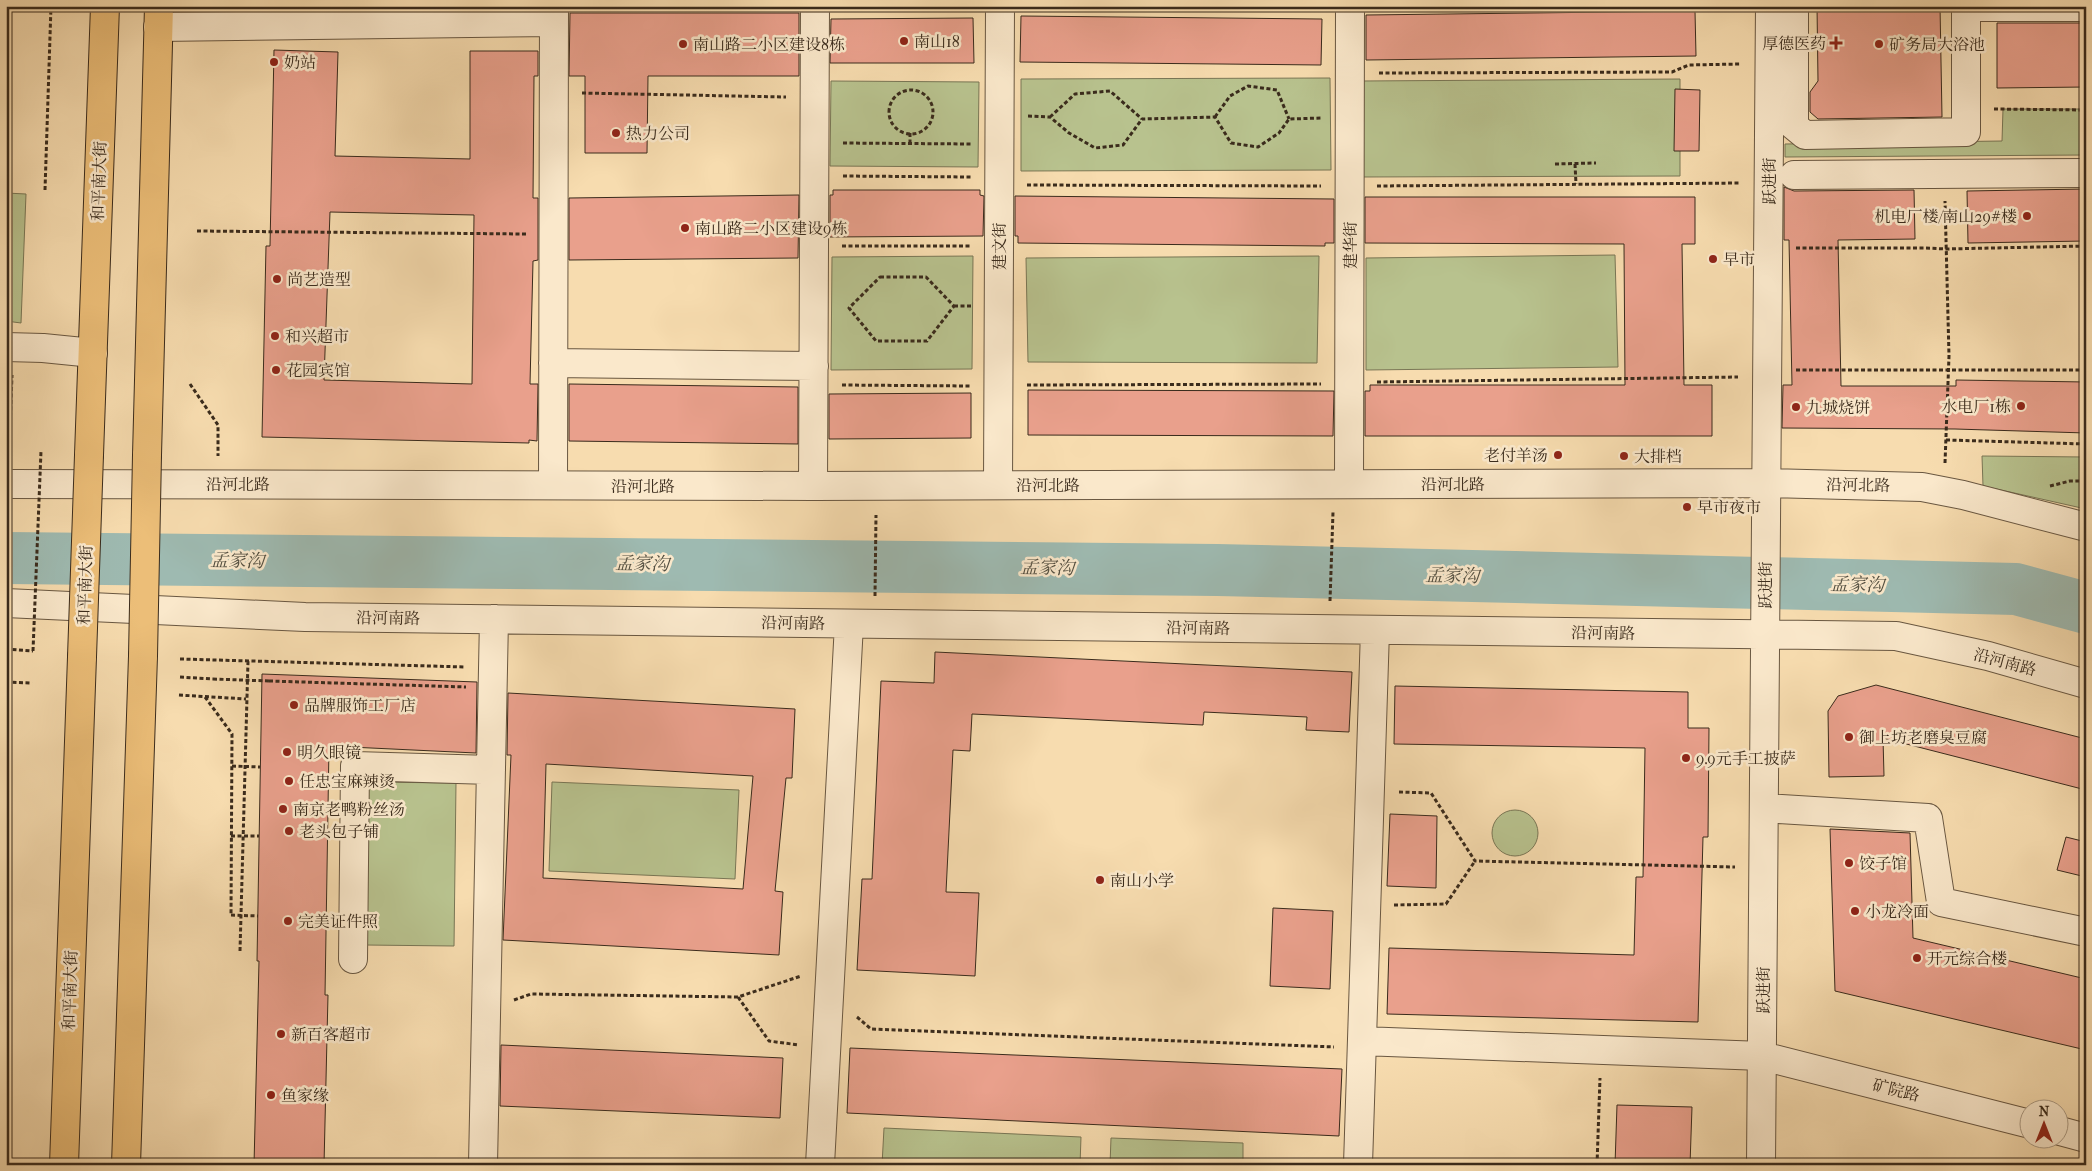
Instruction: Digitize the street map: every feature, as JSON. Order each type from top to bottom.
[{"type":"main road","name":"和平南大街","points":[[64,1165],[105,6]]},
{"type":"main road","points":[[126,1165],[143,656],[159,16]]},
{"type":"street","points":[[813,486],[815,6]]},
{"type":"street","name":"建文街","points":[[998,485],[1000,6]]},
{"type":"street","name":"建华街","points":[[1341,484],[1350,120],[1350,6]]},
{"type":"street","name":"跃进街","points":[[1761,1165],[1770,6]]},
{"type":"street","points":[[1794,6],[1794,126],[1805,135],[1966,132],[1966,7],[2086,7]]},
{"type":"street","points":[[159,16],[554,14],[553,485]]},
{"type":"street","points":[[1794,175],[2086,173]]},
{"type":"street","points":[[9,347],[93,353]]},
{"type":"street","points":[[553,362],[814,376]]},
{"type":"street","name":"沿河北路","points":[[7,484],[813,486],[1766,484],[1922,487],[2086,527]]},
{"type":"street","name":"沿河南路","points":[[6,603],[305,617],[1329,630],[1765,626],[1896,636],[1988,656],[2086,684]]},
{"type":"street","points":[[483,1165],[494,619]]},
{"type":"street","points":[[820,1165],[831,967],[862,624]]},
{"type":"street","points":[[1358,1165],[1375,630]]},
{"type":"street","points":[[354,959],[354,766],[491,770]]},
{"type":"street","points":[[1764,808],[1928,818],[1941,902],[2086,932]]},
{"type":"street","name":"矿院路","points":[[1362,1044],[1762,1056],[2020,1121]]},
{"type":"street","points":[[2070,1134],[2086,1138]]},
{"type":"path","points":[[45,190],[51,6]]},
{"type":"path","points":[[1350,73],[1672,72],[1690,65],[1769,64]]},
{"type":"path","points":[[1216,117],[1230,96],[1248,86],[1277,90],[1289,119]]},
{"type":"path","points":[[911,90],[924,94],[932,106],[933,113],[927,126],[910,133],[894,126],[889,112],[893,99],[898,94],[911,90]]},
{"type":"path","points":[[1050,117],[1076,94],[1110,91],[1142,119],[1216,117]]},
{"type":"path","points":[[580,93],[814,97]]},
{"type":"path","points":[[1966,108],[2086,110]]},
{"type":"path","points":[[1000,114],[1050,117],[1069,134],[1095,148],[1123,145],[1142,119]]},
{"type":"path","points":[[1216,117],[1231,143],[1258,147],[1279,134],[1289,119]]},
{"type":"path","points":[[1289,119],[1320,118],[1350,120]]},
{"type":"path","points":[[910,133],[910,143]]},
{"type":"path","points":[[814,143],[1000,144]]},
{"type":"path","points":[[1555,164],[1596,163]]},
{"type":"path","points":[[1575,164],[1576,184]]},
{"type":"path","points":[[1944,174],[1948,370],[1944,491]]},
{"type":"path","points":[[844,176],[961,177]]},
{"type":"path","points":[[1372,186],[1710,183]]},
{"type":"path","points":[[999,185],[1324,186]]},
{"type":"path","points":[[197,231],[554,234]]},
{"type":"path","points":[[838,246],[999,246]]},
{"type":"path","points":[[1768,251],[1795,248],[1926,248],[1946,250],[2086,246]]},
{"type":"path","points":[[954,306],[927,341],[876,341],[849,308],[880,277],[926,277],[954,306],[980,306]]},
{"type":"path","points":[[7,484],[9,347]]},
{"type":"path","points":[[1789,370],[2086,370]]},
{"type":"path","points":[[814,376],[998,386]]},
{"type":"path","points":[[1383,381],[1718,378]]},
{"type":"path","points":[[190,384],[218,425]]},
{"type":"path","points":[[1036,385],[1314,384]]},
{"type":"path","points":[[1946,440],[2086,444]]},
{"type":"path","points":[[6,649],[33,650],[41,451]]},
{"type":"path","points":[[1329,630],[1341,484]]},
{"type":"path","points":[[862,624],[877,485]]},
{"type":"path","points":[[180,659],[493,668]]},
{"type":"path","points":[[240,951],[248,661]]},
{"type":"path","points":[[180,677],[467,688]]},
{"type":"path","points":[[6,682],[32,683]]},
{"type":"path","points":[[179,695],[246,699]]},
{"type":"path","points":[[205,697],[232,734],[231,915],[258,916]]},
{"type":"path","points":[[232,766],[260,768]]},
{"type":"path","points":[[1370,792],[1431,793],[1475,861]]},
{"type":"path","points":[[231,836],[259,836]]},
{"type":"path","points":[[1475,861],[1763,867]]},
{"type":"path","points":[[1366,906],[1446,904],[1475,861]]},
{"type":"path","points":[[486,1013],[531,994],[738,998],[831,967]]},
{"type":"path","points":[[829,995],[871,1029],[1362,1044]]},
{"type":"path","points":[[738,998],[769,1041],[826,1049]]},
{"type":"path","points":[[1597,1165],[1601,1050]]},
{"type":"green space","points":[[1330,78],[1331,170],[1021,171],[1021,79]]},
{"type":"green space","points":[[1680,79],[1680,176],[1360,177],[1360,81]]},
{"type":"green space","points":[[831,81],[979,82],[978,167],[830,166]]},
{"type":"green space","points":[[2003,109],[2086,109],[2086,155],[1785,157],[1785,144],[2002,141]]},
{"type":"green space","points":[[6,193],[26,194],[21,323],[6,321]]},
{"type":"green space","points":[[1615,255],[1618,367],[1366,370],[1366,258]]},
{"type":"green space","points":[[973,256],[972,369],[831,370],[832,257]]},
{"type":"green space","points":[[1319,256],[1317,363],[1028,362],[1026,258]]},
{"type":"green space","points":[[1982,456],[2086,457],[2086,509],[1983,486]]},
{"type":"green space","points":[[367,782],[456,783],[454,946],[365,945]]},
{"type":"green space","points":[[552,782],[739,790],[735,879],[549,871]]},
{"type":"green space","points":[[1511,810],[1519,810],[1528,814],[1534,820],[1538,833],[1534,846],[1528,852],[1519,856],[1511,856],[1502,852],[1496,846],[1492,837],[1492,829],[1496,820],[1502,814]]},
{"type":"green space","points":[[884,1128],[1081,1137],[1080,1165],[882,1165]]},
{"type":"green space","points":[[1111,1138],[1243,1143],[1243,1165],[1110,1165]]},
{"type":"building","name":"矿务局大浴池","points":[[1817,6],[1940,6],[1942,117],[1818,119],[1810,112],[1810,92],[1818,81]]},
{"type":"building","points":[[1695,11],[1696,56],[1366,60],[1366,15]]},
{"type":"building","name":"南山路二小区建设8栋","points":[[570,13],[799,13],[799,76],[648,76],[647,153],[585,153],[585,76],[569,76]]},
{"type":"building","points":[[1021,16],[1322,19],[1321,65],[1020,62]]},
{"type":"building","name":"南山18","points":[[973,18],[974,63],[830,63],[831,19]]},
{"type":"building","points":[[1997,23],[2086,23],[2086,87],[1997,88]]},
{"type":"building","points":[[274,50],[338,52],[335,156],[470,159],[470,51],[538,51],[538,76],[534,76],[533,198],[538,198],[538,260],[533,261],[530,384],[538,384],[537,441],[529,440],[529,443],[262,437],[266,246],[270,246]],"holes":[[[330,212],[474,215],[472,384],[324,380]]]},
{"type":"building","points":[[1675,89],[1700,90],[1699,151],[1674,151]]},
{"type":"building","points":[[1784,187],[1794,191],[1914,190],[1915,239],[1838,240],[1841,386],[1956,386],[1956,380],[2086,382],[2086,433],[1955,429],[1782,428],[1783,385],[1792,385],[1789,240],[1784,240]]},
{"type":"building","name":"机电厂楼/南山29#楼","points":[[2086,189],[2086,241],[1968,243],[1967,191]]},
{"type":"building","points":[[833,190],[980,190],[980,195],[984,196],[983,236],[830,237],[830,195],[833,195]]},
{"type":"building","name":"南山路二小区建设9栋","points":[[799,195],[798,258],[569,260],[569,198]]},
{"type":"building","points":[[1015,196],[1334,199],[1334,243],[1325,243],[1325,246],[1018,243],[1018,236],[1015,236]]},
{"type":"building","points":[[1365,197],[1695,197],[1695,244],[1682,244],[1684,385],[1712,385],[1712,436],[1365,436],[1365,391],[1370,391],[1370,385],[1625,385],[1624,244],[1365,243]]},
{"type":"building","points":[[569,384],[798,387],[798,444],[569,441]]},
{"type":"building","points":[[1028,390],[1334,391],[1333,436],[1028,435]]},
{"type":"building","points":[[971,393],[971,438],[829,439],[829,394]]},
{"type":"building","points":[[935,652],[1352,672],[1349,732],[1306,730],[1307,717],[1204,712],[1203,725],[972,714],[970,751],[953,750],[946,892],[979,893],[975,976],[857,970],[862,879],[872,879],[881,681],[934,683]]},
{"type":"building","points":[[262,674],[477,682],[476,753],[329,746],[325,995],[328,995],[324,1165],[254,1165],[259,961],[257,961]]},
{"type":"building","points":[[1876,685],[2086,739],[2086,790],[1883,738],[1884,776],[1829,777],[1828,711],[1838,696]]},
{"type":"building","points":[[1395,686],[1688,692],[1688,728],[1709,728],[1708,837],[1703,837],[1698,1022],[1387,1014],[1389,948],[1634,955],[1636,877],[1643,877],[1645,748],[1394,744]]},
{"type":"building","points":[[508,693],[795,709],[792,778],[786,778],[775,891],[783,892],[779,955],[503,940],[511,755],[507,755]],"holes":[[[546,764],[753,776],[743,889],[543,878]]]},
{"type":"building","points":[[1390,814],[1437,816],[1436,888],[1387,886]]},
{"type":"building","name":"开元综合楼","points":[[1830,829],[1910,833],[1913,938],[2086,979],[2086,1050],[1835,991]]},
{"type":"building","points":[[2066,837],[2086,842],[2086,877],[2057,870]]},
{"type":"building","points":[[1273,908],[1333,911],[1330,989],[1270,986]]},
{"type":"building","points":[[501,1045],[783,1058],[780,1118],[500,1106]]},
{"type":"building","points":[[850,1048],[1342,1069],[1339,1136],[847,1113]]},
{"type":"building","points":[[1617,1105],[1692,1107],[1690,1165],[1615,1165]]},
{"type":"waterway","name":"孟家沟","points":[[6,558],[1217,570],[2016,589],[2086,608]]},
{"type":"place","name":"南山18","points":[[904,41]]},
{"type":"place","name":"厚德医药","points":[[1836,43]]},
{"type":"place","name":"南山路二小区建设8栋","points":[[683,44]]},
{"type":"place","name":"矿务局大浴池","points":[[1879,44]]},
{"type":"place","name":"奶站","points":[[274,62]]},
{"type":"place","name":"热力公司","points":[[616,133]]},
{"type":"place","name":"机电厂楼/南山29#楼","points":[[2027,216]]},
{"type":"place","name":"南山路二小区建设9栋","points":[[685,228]]},
{"type":"place","name":"早市","points":[[1713,259]]},
{"type":"place","name":"尚艺造型","points":[[277,279]]},
{"type":"place","name":"和兴超市","points":[[275,336]]},
{"type":"place","name":"花园宾馆","points":[[276,370]]},
{"type":"place","name":"水电厂1栋","points":[[2021,406]]},
{"type":"place","name":"九城烧饼","points":[[1796,407]]},
{"type":"place","name":"老付羊汤","points":[[1558,455]]},
{"type":"place","name":"大排档","points":[[1624,456]]},
{"type":"place","name":"早市夜市","points":[[1687,507]]},
{"type":"place","name":"品牌服饰工厂店","points":[[294,705]]},
{"type":"place","name":"御上坊老磨臭豆腐","points":[[1849,737]]},
{"type":"place","name":"明久眼镜","points":[[287,752]]},
{"type":"place","name":"9.9元手工披萨","points":[[1686,758]]},
{"type":"place","name":"任忠宝麻辣烫","points":[[289,781]]},
{"type":"place","name":"南京老鸭粉丝汤","points":[[283,809]]},
{"type":"place","name":"老头包子铺","points":[[289,831]]},
{"type":"place","name":"饺子馆","points":[[1849,863]]},
{"type":"place","name":"南山小学","points":[[1100,880]]},
{"type":"place","name":"小龙冷面","points":[[1855,911]]},
{"type":"place","name":"完美证件照","points":[[288,921]]},
{"type":"place","name":"开元综合楼","points":[[1917,958]]},
{"type":"place","name":"新百客超市","points":[[281,1034]]},
{"type":"place","name":"鱼家缘","points":[[271,1095]]}]
